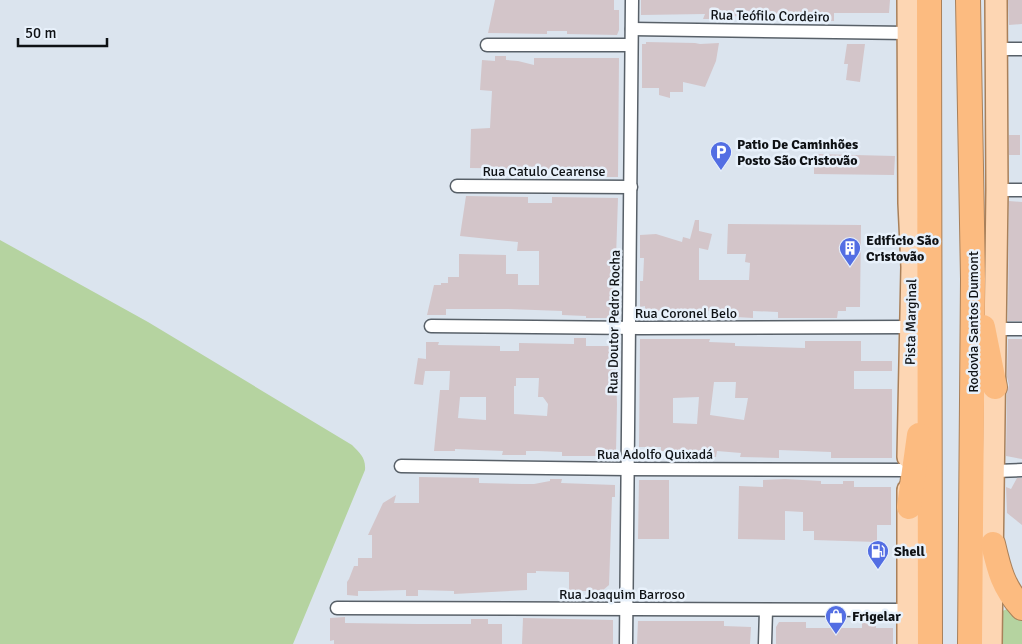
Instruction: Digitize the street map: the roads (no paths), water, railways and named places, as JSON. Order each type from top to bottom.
[{"type":"highway","points":[[929,0],[930,644]]},
{"type":"highway","name":"Rodovia Santos Dumont","points":[[968,0],[973,279],[970,644]]},
{"type":"highway","points":[[973,279],[995,387]]},
{"type":"highway","points":[[909,508],[931,356]]},
{"type":"highway","points":[[993,544],[1000,575],[1006,588],[1022,608]]},
{"type":"main road","name":"Pista Marginal","points":[[908,0],[909,203],[912,266],[908,470],[908,644]]},
{"type":"main road","points":[[991,644],[995,471],[996,0]]},
{"type":"street","name":"Rua Doutor Pedro Rocha","points":[[626,644],[632,0]]},
{"type":"street","name":"Rua Teófilo Cordeiro","points":[[632,29],[908,33]]},
{"type":"street","points":[[487,45],[632,45]]},
{"type":"street","points":[[997,48],[1022,49]]},
{"type":"street","name":"Rua Catulo Cearense","points":[[457,186],[631,187]]},
{"type":"street","points":[[997,190],[1022,190]]},
{"type":"street","name":"Rua Coronel Belo","points":[[431,326],[629,328],[911,327]]},
{"type":"street","points":[[995,329],[1022,329]]},
{"type":"street","name":"Rua Adolfo Quixadá","points":[[401,466],[908,470]]},
{"type":"street","points":[[995,471],[1022,470]]},
{"type":"street","name":"Rua Joaquim Barroso","points":[[337,608],[907,610]]},
{"type":"street","points":[[765,644],[766,610]]},
{"type":"place","name":"Patio De Caminhões Posto São Cristovão","points":[[721,171]]},
{"type":"place","name":"Edifício São Cristovão","points":[[850,267]]},
{"type":"place","name":"Shell","points":[[878,570]]},
{"type":"place","name":"Frigelar","points":[[836,635]]}]
